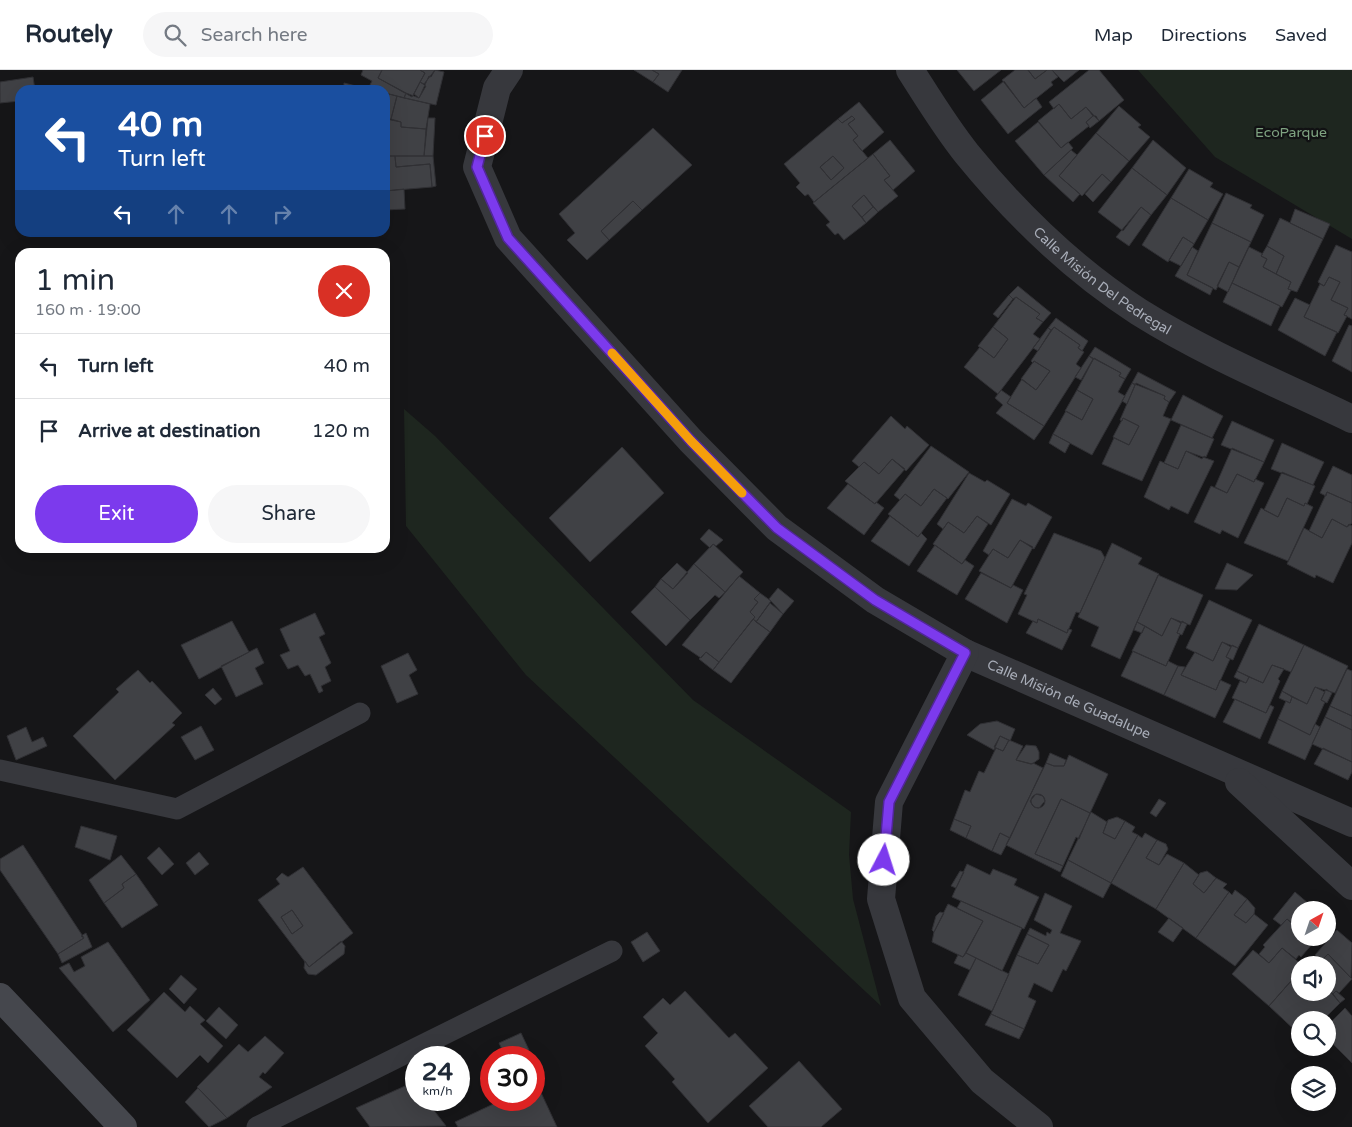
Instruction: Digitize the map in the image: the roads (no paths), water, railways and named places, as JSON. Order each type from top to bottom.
[{"type":"main road","points":[[0,997],[123,1127]]},
{"type":"street","name":"Calle Misión de Guadalupe","points":[[509,70],[497,88],[477,167],[508,238],[691,441],[777,528],[875,600],[965,653],[1352,824]]},
{"type":"street","name":"Calle Misión Del Pedregal","points":[[910,70],[966,153],[1022,215],[1076,266],[1138,311],[1182,337],[1352,419]]},
{"type":"street","points":[[965,653],[889,802],[880,899],[912,998],[982,1081],[1039,1127]]},
{"type":"street","name":"Calle Misión de Guadalupe","points":[[1221,766],[1352,886]]},
{"type":"lane","points":[[0,770],[177,809],[360,712]]},
{"type":"lane","points":[[257,1127],[612,951]]},
{"type":"park label","name":"EcoParque","points":[[1291,132]]}]
